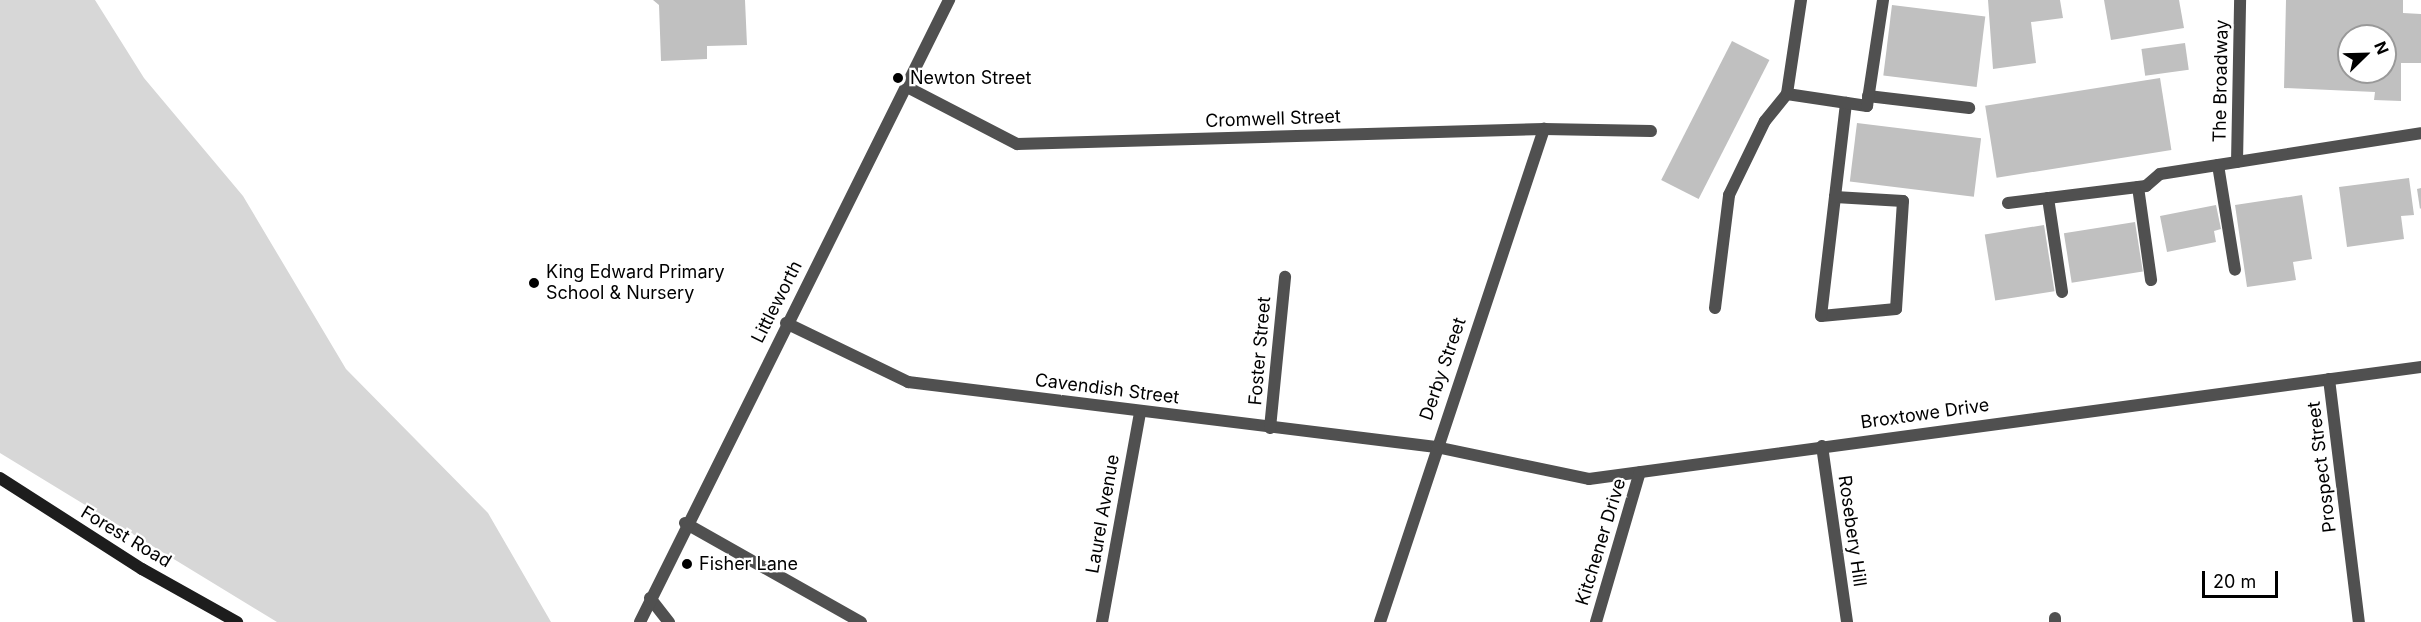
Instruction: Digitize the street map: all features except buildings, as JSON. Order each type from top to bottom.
[{"type":"main road","name":"Forest Road","points":[[0,478],[142,570],[237,622]]},
{"type":"street","name":"Littleworth","points":[[640,622],[685,523],[909,88],[949,0]]},
{"type":"street","points":[[1715,308],[1729,195],[1765,121],[1787,94],[1802,0]]},
{"type":"street","points":[[1787,94],[1867,106],[1883,0]]},
{"type":"street","name":"The Broadway","points":[[2237,162],[2240,0]]},
{"type":"street","name":"Cromwell Street","points":[[909,88],[1017,144],[1544,129],[1651,131]]},
{"type":"street","points":[[1868,96],[1969,108]]},
{"type":"street","points":[[1835,197],[1903,201],[1896,309],[1821,316],[1846,103]]},
{"type":"street","name":"Derby Street","points":[[1380,622],[1436,447],[1544,129]]},
{"type":"street","points":[[2008,203],[2138,187],[2160,174],[2421,133]]},
{"type":"street","points":[[2218,165],[2235,270]]},
{"type":"street","points":[[2138,187],[2151,280]]},
{"type":"street","points":[[2048,198],[2062,292]]},
{"type":"street","name":"Foster Street","points":[[1270,428],[1285,277]]},
{"type":"street","name":"Cavendish Street","points":[[786,323],[908,382],[1436,447]]},
{"type":"street","name":"Broxtowe Drive","points":[[1436,447],[1589,479],[2421,367]]},
{"type":"street","name":"Prospect Street","points":[[2329,379],[2359,622]]},
{"type":"street","name":"Laurel Avenue","points":[[1102,622],[1140,412]]},
{"type":"street","name":"Rosebery Hill","points":[[1822,446],[1847,622]]},
{"type":"street","name":"Kitchener Drive","points":[[1596,622],[1640,472]]},
{"type":"street","points":[[685,523],[861,622]]},
{"type":"street","points":[[650,598],[669,622]]},
{"type":"shaded area","points":[[0,0],[95,0],[144,78],[243,196],[346,369],[488,513],[551,622],[277,622],[0,453]]},
{"type":"place","name":"Newton Street","points":[[898,78]]},
{"type":"place","name":"King Edward Primary School & Nursery","points":[[534,283]]},
{"type":"place","name":"Fisher Lane","points":[[687,564]]}]
